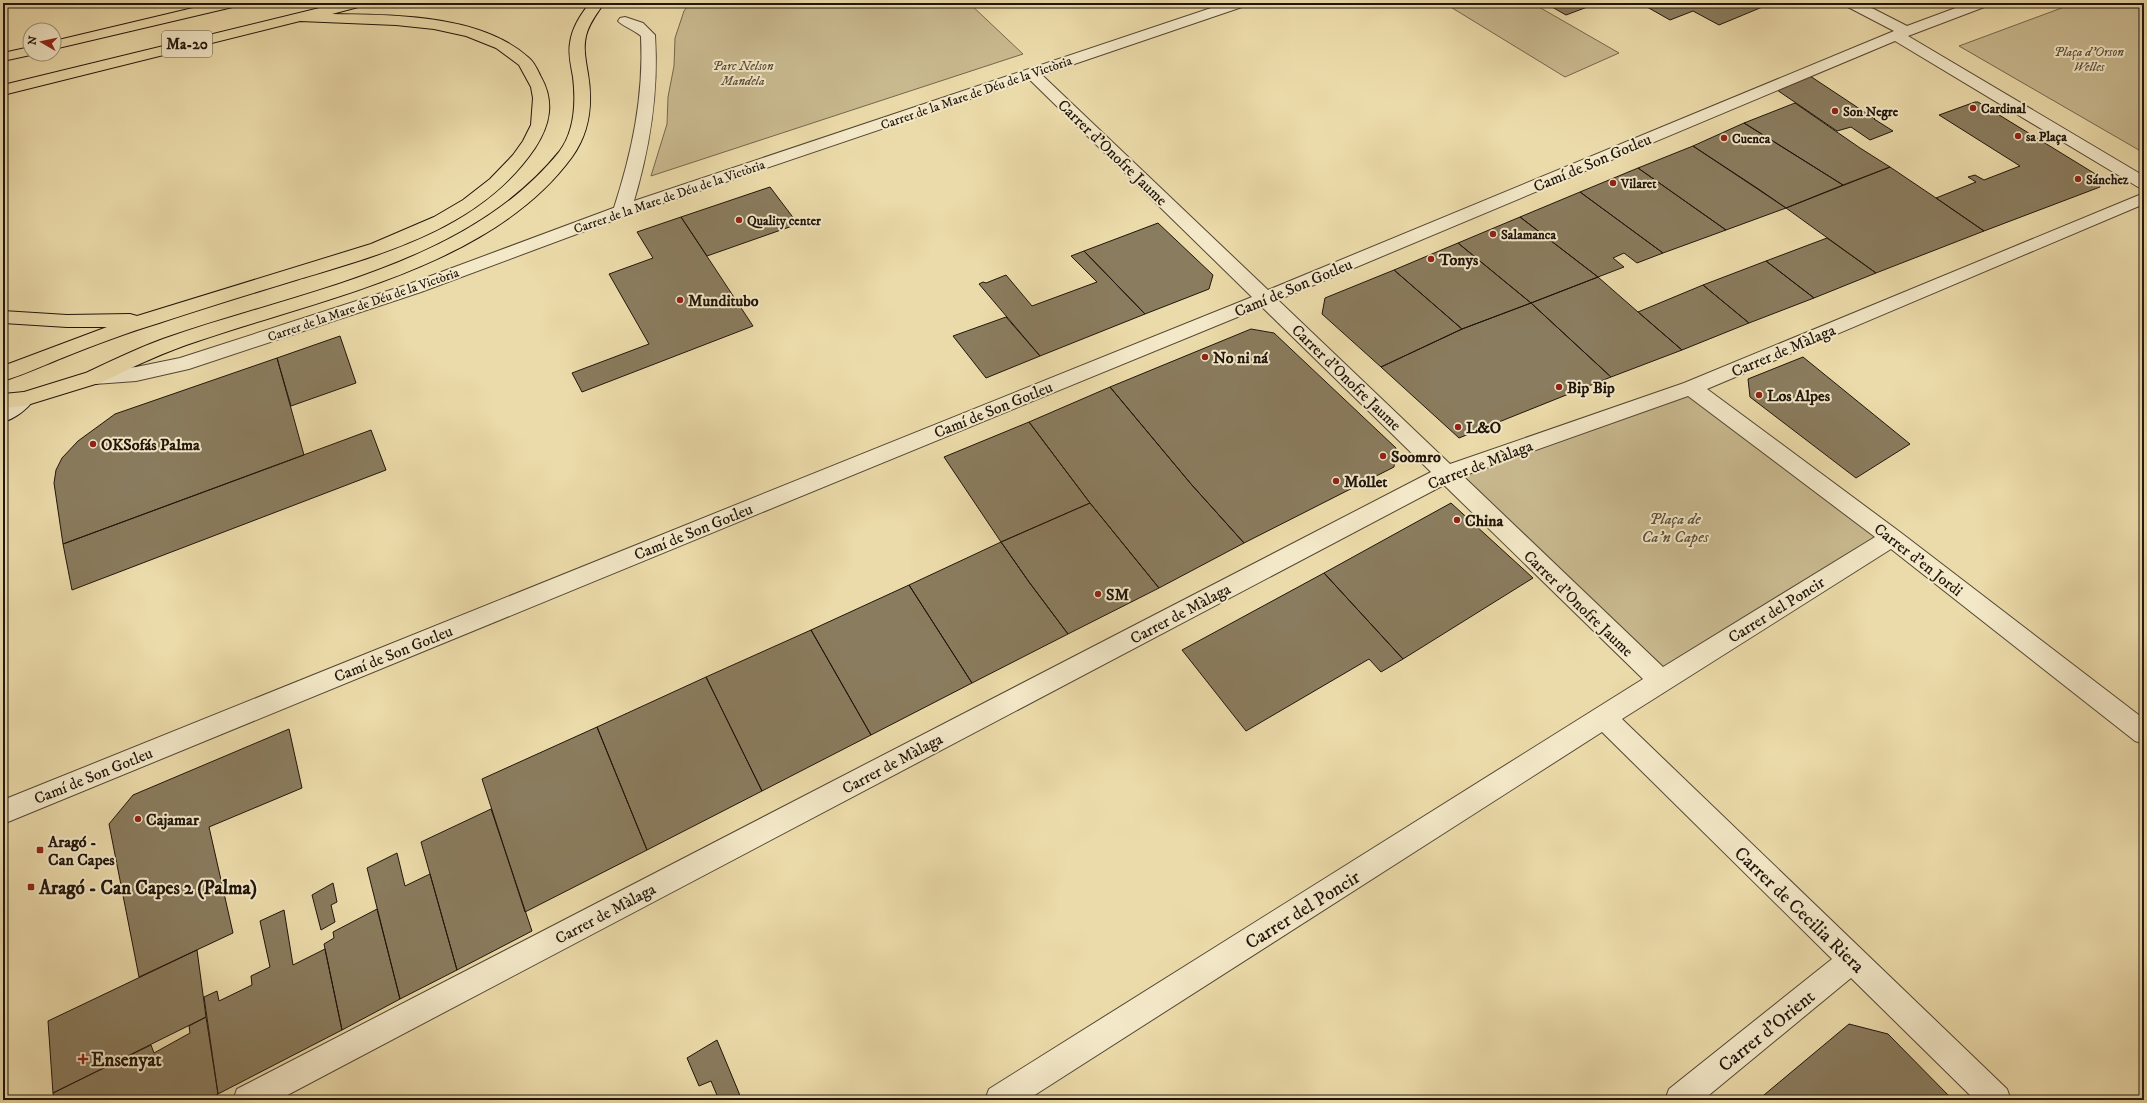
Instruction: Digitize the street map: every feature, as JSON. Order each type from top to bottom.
[{"type":"main road","name":"Ma-20","points":[[62,43],[232,3]]},
{"type":"main road","name":"Ma-20","points":[[3,90],[75,71],[357,3]]},
{"type":"main road","points":[[3,401],[24,399],[95,377],[169,344],[383,274],[426,258],[476,232],[512,209],[552,171],[566,154],[576,134],[583,117],[584,101],[576,48],[579,33],[586,16],[597,3]]},
{"type":"main road","points":[[3,374],[149,319],[345,259],[386,245],[426,228],[461,209],[491,186],[513,166],[530,144],[541,122],[542,100],[537,81],[523,60],[513,51],[492,39],[441,25],[299,17]]},
{"type":"main road","points":[[3,57],[22,52]]},
{"type":"main road","points":[[3,317],[67,321],[149,319]]},
{"type":"street","name":"Carrer de la Mare de Déu de la Victòria","points":[[95,377],[136,374],[182,364],[415,288],[622,211],[1240,3]]},
{"type":"street","points":[[1851,3],[2144,182]]},
{"type":"street","name":"Camí de Son Gotleu","points":[[3,812],[1266,298],[1901,33],[1982,3]]},
{"type":"street","points":[[622,211],[634,173],[646,117],[651,71],[648,35],[638,26],[625,21]]},
{"type":"street","name":"Carrer d'Onofre Jaume","points":[[1032,74],[1266,298],[1661,681]]},
{"type":"street","name":"Carrer de Màlaga","points":[[248,1100],[1446,474],[1691,388],[2144,198]]},
{"type":"street","name":"Carrer d'en Jordi","points":[[1691,388],[1892,538],[2144,733]]},
{"type":"street","points":[[3,415],[24,399]]},
{"type":"street","name":"Carrer del Poncir","points":[[1661,681],[1892,538]]},
{"type":"street","points":[[1604,718],[1661,681]]},
{"type":"street","name":"Carrer del Poncir","points":[[1000,1100],[1604,718]]},
{"type":"street","name":"Carrer de Cecilia Riera","points":[[1604,718],[1996,1100]]},
{"type":"street","name":"Carrer d'Orient","points":[[1680,1100],[1852,960]]},
{"type":"green space","name":"Parc Nelson Mandela","points":[[690,3],[969,3],[1023,54],[651,176],[667,124],[668,97],[674,66],[675,38],[684,11]]},
{"type":"green space","points":[[1444,3],[1532,3],[1619,53],[1565,77]]},
{"type":"green space","name":"Plaça d'Orson Welles","points":[[2075,3],[2144,3],[2144,153],[1959,46]]},
{"type":"green space","name":"Plaça de Ca'n Capes","points":[[1691,388],[1892,538],[1661,681],[1446,474]]},
{"type":"building","points":[[1545,3],[1598,3],[1566,15]]},
{"type":"building","points":[[1640,3],[1772,3],[1719,25],[1693,11],[1670,20]]},
{"type":"building","name":"Son Negre","points":[[1810,76],[1893,131],[1870,140],[1851,127],[1837,131],[1777,90]]},
{"type":"building","points":[[1978,102],[2097,175],[2100,187],[1984,231],[1936,198],[1976,182],[1968,177],[1975,175],[1984,180],[2020,166],[1939,115]]},
{"type":"building","points":[[1795,103],[1890,167],[1843,185],[1744,123]]},
{"type":"building","points":[[1744,123],[1843,185],[1786,208],[1693,146]]},
{"type":"building","points":[[1693,146],[1786,208],[1726,230],[1638,168]]},
{"type":"building","points":[[1890,167],[1984,231],[1876,273],[1786,208]]},
{"type":"building","points":[[1638,168],[1726,230],[1663,253],[1580,192]]},
{"type":"building","name":"Quality center","points":[[770,187],[798,224],[707,256],[681,217]]},
{"type":"building","points":[[1580,192],[1663,253],[1637,263],[1624,253],[1613,258],[1624,267],[1598,277],[1520,217]]},
{"type":"building","name":"Munditubo","points":[[681,217],[753,326],[582,392],[572,373],[649,344],[609,274],[653,258],[637,232]]},
{"type":"building","points":[[1520,217],[1598,277],[1531,303],[1458,243]]},
{"type":"building","points":[[1158,223],[1213,275],[1209,289],[1145,314],[1084,251]]},
{"type":"building","points":[[1827,238],[1876,273],[1814,298],[1766,261]]},
{"type":"building","points":[[1458,243],[1531,303],[1462,329],[1394,270]]},
{"type":"building","points":[[1084,251],[1145,314],[1040,356],[979,284],[983,282],[986,283],[1006,275],[1032,306],[1097,282],[1071,256]]},
{"type":"building","points":[[1766,261],[1814,298],[1749,323],[1703,285]]},
{"type":"building","points":[[1394,270],[1462,329],[1381,367],[1322,314],[1325,298]]},
{"type":"building","points":[[1598,277],[1682,350],[1611,377],[1531,303]]},
{"type":"building","points":[[1703,285],[1749,323],[1682,350],[1638,312]]},
{"type":"building","points":[[1531,303],[1611,377],[1459,438],[1381,367],[1462,329]]},
{"type":"building","points":[[1006,317],[1040,356],[986,378],[953,336]]},
{"type":"building","points":[[1251,329],[1274,333],[1396,448],[1394,467],[1244,543],[1191,484],[1110,387]]},
{"type":"building","points":[[340,336],[356,383],[291,406],[277,358]]},
{"type":"building","points":[[1803,357],[1910,444],[1856,478],[1750,397],[1748,379]]},
{"type":"building","points":[[277,358],[304,455],[63,544],[54,483],[56,470],[62,458],[78,441],[115,414]]},
{"type":"building","points":[[1110,387],[1191,484],[1244,543],[1159,588],[1090,503],[1029,422]]},
{"type":"building","points":[[1029,422],[1090,503],[1001,542],[944,457]]},
{"type":"building","points":[[371,430],[386,470],[72,590],[63,544]]},
{"type":"building","points":[[1090,503],[1159,588],[1068,634],[1001,542]]},
{"type":"building","points":[[1451,503],[1533,578],[1403,659],[1324,573]]},
{"type":"building","points":[[1001,542],[1068,634],[972,683],[909,585]]},
{"type":"building","points":[[1324,573],[1403,659],[1381,672],[1369,659],[1246,731],[1182,650]]},
{"type":"building","points":[[909,585],[972,683],[871,735],[811,630]]},
{"type":"building","points":[[811,630],[871,735],[762,791],[706,677]]},
{"type":"building","points":[[706,677],[762,791],[647,850],[597,727]]},
{"type":"building","points":[[597,727],[647,850],[525,912],[482,779]]},
{"type":"building","points":[[289,729],[302,788],[209,827],[233,933],[139,977],[109,824],[133,795]]},
{"type":"building","points":[[491,809],[532,931],[457,970],[421,842]]},
{"type":"building","points":[[397,853],[405,886],[430,874],[457,970],[400,999],[367,868]]},
{"type":"building","points":[[333,883],[337,902],[331,905],[335,922],[321,930],[312,895]]},
{"type":"building","points":[[377,909],[400,999],[342,1030],[324,944],[334,938],[333,932]]},
{"type":"building","points":[[284,910],[293,965],[325,949],[342,1030],[218,1094],[204,997],[217,991],[219,1001],[252,985],[251,976],[270,967],[260,921]]},
{"type":"building","points":[[197,950],[206,1017],[53,1093],[48,1021]]},
{"type":"building","points":[[206,1017],[218,1094],[206,1100],[54,1100],[53,1093],[151,1045],[154,1053],[190,1033],[189,1026]]},
{"type":"building","points":[[1849,1024],[1888,1034],[1953,1100],[1758,1100]]},
{"type":"building","points":[[717,1040],[741,1100],[719,1100],[711,1081],[699,1086],[687,1058]]},
{"type":"place","name":"Cardinal","points":[[1973,108]]},
{"type":"place","name":"Son Negre","points":[[1835,111]]},
{"type":"place","name":"sa Plaça","points":[[2018,136]]},
{"type":"place","name":"Cuenca","points":[[1724,138]]},
{"type":"place","name":"Sánchez","points":[[2078,179]]},
{"type":"place","name":"Vilaret","points":[[1613,183]]},
{"type":"place","name":"Quality center","points":[[739,220]]},
{"type":"place","name":"Salamanca","points":[[1493,234]]},
{"type":"place","name":"Tonys","points":[[1431,259]]},
{"type":"place","name":"Munditubo","points":[[680,300]]},
{"type":"place","name":"No ni ná","points":[[1205,357]]},
{"type":"place","name":"Bip Bip","points":[[1559,387]]},
{"type":"place","name":"Los Alpes","points":[[1759,395]]},
{"type":"place","name":"L&O","points":[[1458,427]]},
{"type":"place","name":"OKSofás Palma","points":[[93,444]]},
{"type":"place","name":"Soomro","points":[[1383,456]]},
{"type":"place","name":"Mollet","points":[[1336,481]]},
{"type":"place","name":"China","points":[[1457,520]]},
{"type":"place","name":"SM","points":[[1098,594]]},
{"type":"place","name":"Cajamar","points":[[138,819]]},
{"type":"place","name":"Aragó - Can Capes","points":[[40,850]]},
{"type":"place","name":"Aragó - Can Capes 2 (Palma)","points":[[31,887]]},
{"type":"place","name":"Ensenyat","points":[[83,1059]]}]
